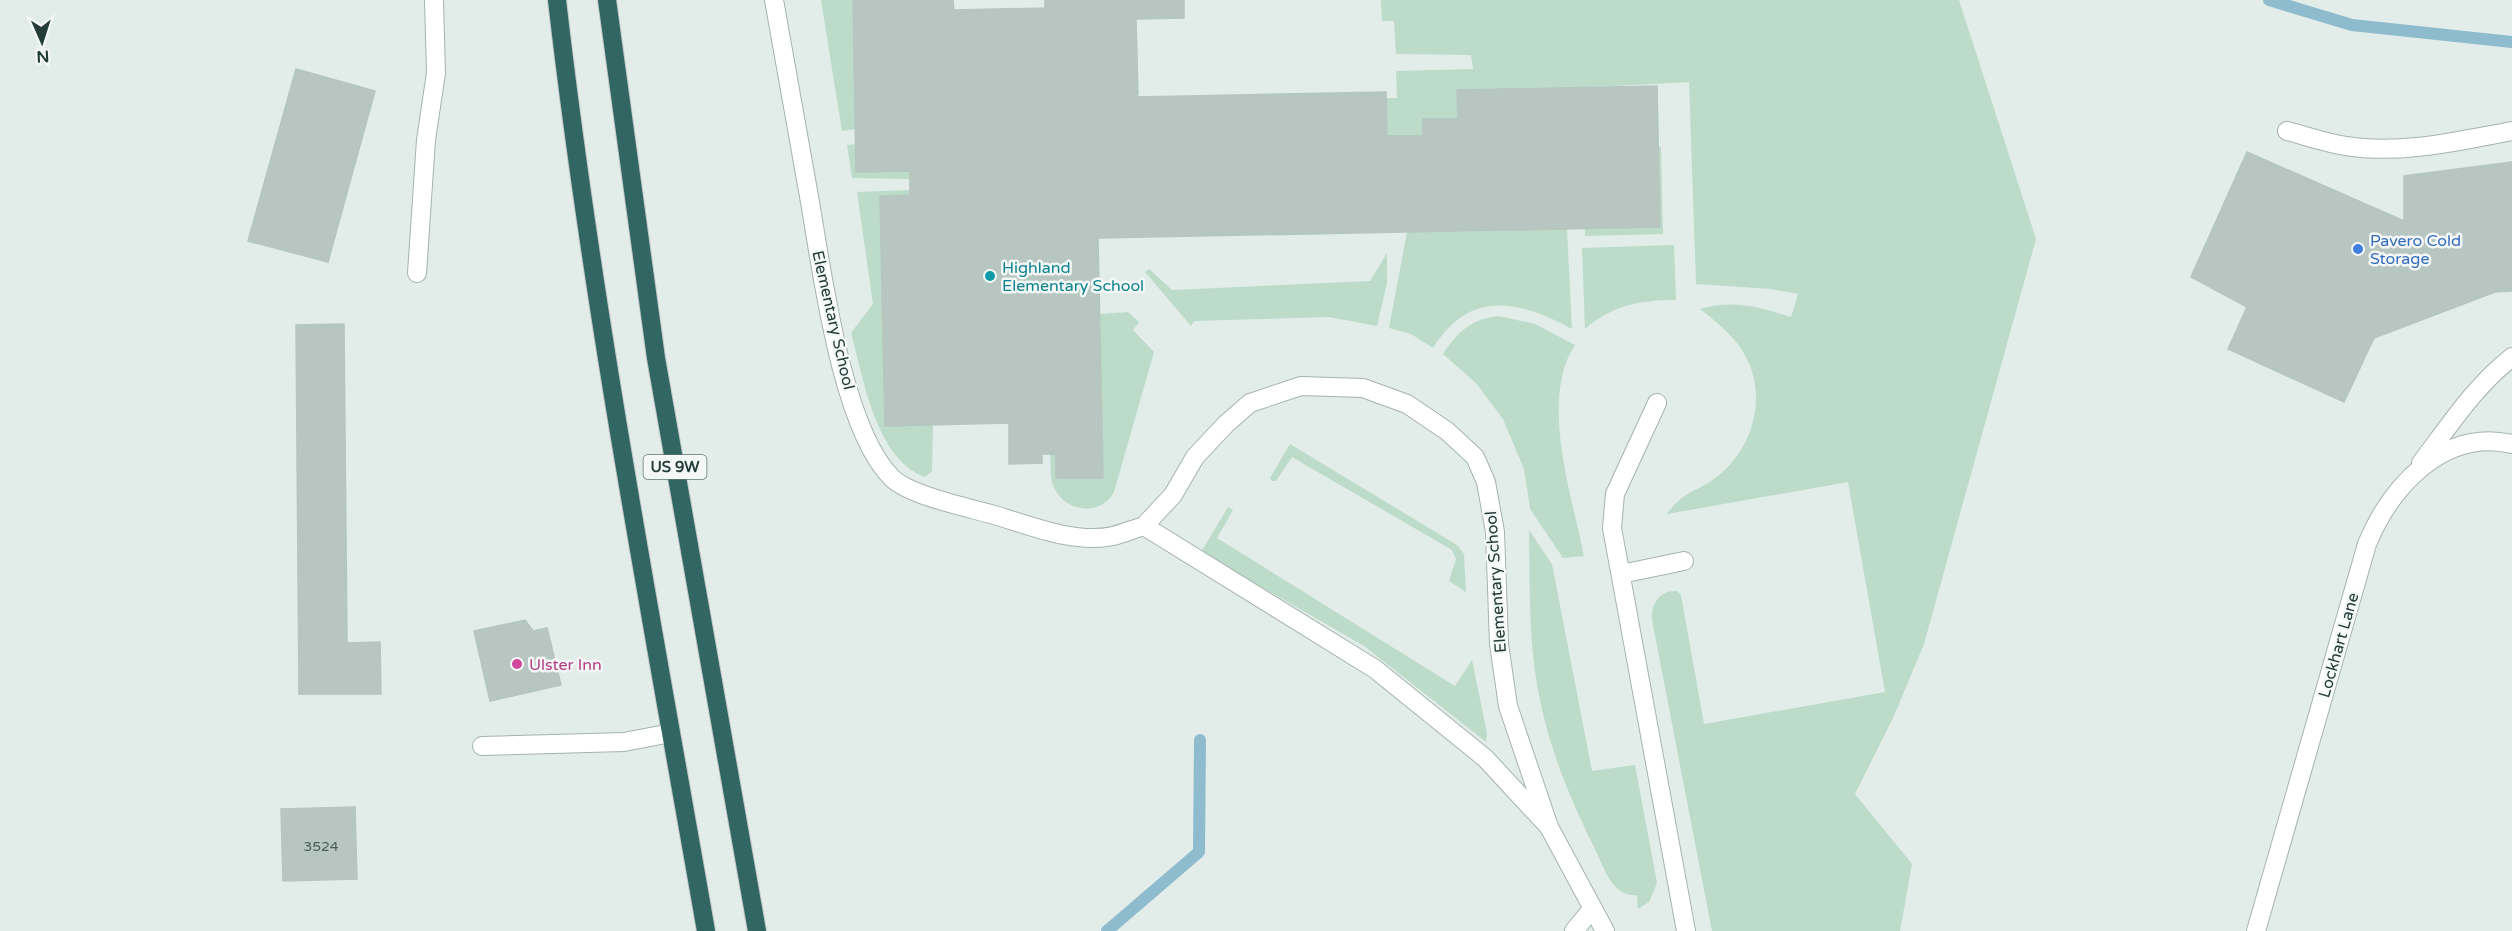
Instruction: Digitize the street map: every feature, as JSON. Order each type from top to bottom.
[{"type":"highway","name":"US 9W","points":[[557,0],[585,220],[607,366],[706,931]]},
{"type":"highway","name":"US 9W","points":[[607,0],[656,358],[757,931]]},
{"type":"street","points":[[417,273],[426,140],[436,73],[434,0]]},
{"type":"street","name":"Elementary School","points":[[774,0],[829,309],[842,368],[860,422],[874,454],[892,479],[918,494],[947,500],[1059,535],[1112,536],[1144,526],[1173,495],[1195,457],[1226,424],[1250,403],[1301,386],[1363,388],[1407,404],[1447,430],[1475,457],[1486,482],[1495,532],[1499,644],[1508,706],[1549,827],[1605,931]]},
{"type":"street","points":[[2287,131],[2345,146],[2384,150],[2430,147],[2512,131]]},
{"type":"street","points":[[2417,470],[2464,404],[2512,357]]},
{"type":"street","points":[[1657,403],[1615,494],[1612,528],[1686,931]]},
{"type":"street","name":"Lockhart Lane","points":[[2256,931],[2367,544],[2389,502],[2417,470],[2457,446],[2481,441],[2512,444]]},
{"type":"street","name":"Elementary School","points":[[1144,526],[1375,669],[1485,758],[1549,827]]},
{"type":"street","points":[[1621,574],[1684,561]]},
{"type":"street","points":[[482,746],[624,742],[671,733]]},
{"type":"street","points":[[1574,931],[1592,909]]},
{"type":"green space","points":[[821,0],[853,0],[855,129],[842,131]]},
{"type":"green space","points":[[1381,0],[1959,0],[2036,239],[1924,644],[1893,718],[1855,794],[1912,864],[1900,931],[1712,931],[1652,620],[1657,600],[1671,591],[1677,591],[1681,595],[1704,724],[1885,692],[1848,482],[1667,514],[1679,500],[1710,482],[1730,465],[1747,438],[1756,406],[1753,374],[1743,351],[1726,331],[1700,309],[1735,304],[1757,307],[1791,317],[1798,294],[1771,289],[1696,284],[1689,82],[1578,88],[1457,90],[1458,119],[1423,119],[1423,136],[1387,136],[1386,98],[1397,98],[1396,71],[1473,69],[1471,55],[1396,54],[1394,21],[1382,21]]},
{"type":"green space","points":[[856,144],[910,171],[910,179],[852,178],[847,145]]},
{"type":"green space","points":[[1659,147],[1661,147],[1663,234],[1585,236],[1585,229],[1660,227]]},
{"type":"green space","points":[[910,190],[910,195],[880,196],[885,426],[933,425],[932,471],[925,477],[908,468],[894,454],[883,436],[867,393],[851,333],[873,304],[857,192]]},
{"type":"green space","points":[[1567,229],[1572,329],[1533,311],[1496,306],[1479,308],[1463,316],[1447,329],[1433,348],[1411,334],[1389,328],[1407,232]]},
{"type":"green space","points":[[1674,245],[1676,300],[1651,301],[1616,309],[1585,329],[1582,248]]},
{"type":"green space","points":[[1387,253],[1387,283],[1377,326],[1329,317],[1194,321],[1191,326],[1145,272],[1149,269],[1172,290],[1370,281]]},
{"type":"green space","points":[[1128,312],[1139,322],[1133,330],[1154,352],[1114,492],[1107,501],[1099,506],[1080,508],[1063,500],[1056,492],[1051,479],[1050,454],[1056,454],[1057,478],[1103,477],[1100,314]]},
{"type":"green space","points":[[1498,316],[1535,324],[1575,345],[1565,367],[1560,392],[1559,420],[1566,477],[1584,556],[1563,558],[1530,509],[1524,469],[1503,419],[1476,383],[1443,354],[1466,328],[1480,320]]},
{"type":"green space","points":[[1290,444],[1457,545],[1464,554],[1466,592],[1449,581],[1456,559],[1452,550],[1292,457],[1276,481],[1272,481],[1270,478]]},
{"type":"green space","points":[[1228,507],[1233,510],[1217,538],[1455,686],[1472,660],[1487,733],[1486,742],[1364,646],[1201,552]]},
{"type":"green space","points":[[1529,530],[1552,564],[1592,771],[1635,765],[1657,883],[1649,902],[1638,909],[1637,895],[1622,892],[1606,873],[1569,791],[1542,711],[1535,670],[1530,610]]},
{"type":"building","name":"Highland Elementary School","points":[[853,0],[953,0],[954,10],[1045,8],[1045,0],[1184,0],[1184,18],[1136,19],[1138,94],[1136,97],[1386,92],[1387,136],[1423,136],[1423,119],[1458,119],[1457,90],[1657,86],[1660,227],[1098,238],[1103,478],[1056,478],[1056,454],[1042,454],[1042,463],[1009,464],[1009,423],[885,426],[880,196],[910,195],[910,171],[856,172]]},
{"type":"building","points":[[296,69],[375,91],[328,262],[248,241]]},
{"type":"building","name":"Pavero Cold Storage","points":[[2247,152],[2404,221],[2404,176],[2512,162],[2512,291],[2495,292],[2374,338],[2344,402],[2228,349],[2247,307],[2191,277]]},
{"type":"building","points":[[344,324],[347,643],[380,642],[381,694],[299,694],[296,325]]},
{"type":"building","points":[[525,620],[533,631],[547,628],[561,685],[490,701],[474,631]]},
{"type":"building","points":[[355,807],[357,879],[283,881],[281,809]]},
{"type":"waterway","points":[[2269,0],[2352,25],[2512,42]]},
{"type":"waterway","points":[[1107,931],[1199,852],[1200,740]]},
{"type":"place","name":"Pavero Cold Storage","points":[[2358,249]]},
{"type":"place","name":"Highland Elementary School","points":[[990,276]]},
{"type":"place","name":"Ulster Inn","points":[[517,664]]}]
